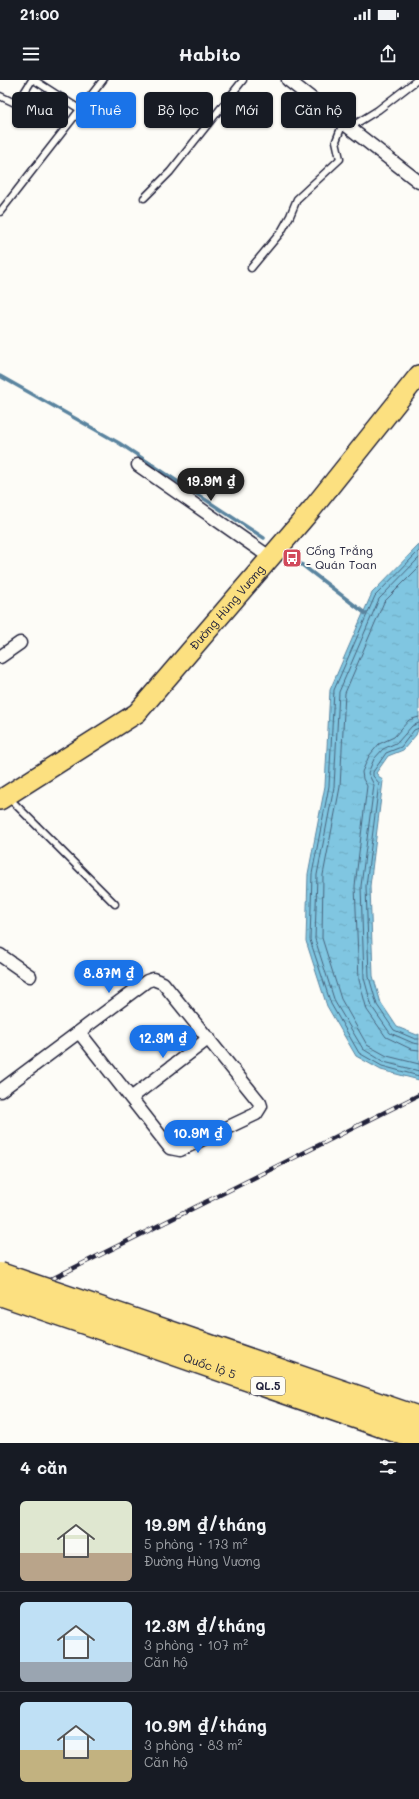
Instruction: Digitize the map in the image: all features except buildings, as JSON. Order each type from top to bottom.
[{"type":"highway","name":"Quốc lộ 5","points":[[0,1274],[122,1326],[419,1439]]},
{"type":"highway","name":"Quốc lộ 5","points":[[0,1294],[122,1326],[419,1418]]},
{"type":"main road","name":"Đường Hùng Vương","points":[[2,796],[137,713],[271,558],[419,375]]},
{"type":"street","points":[[288,80],[303,92]]},
{"type":"street","points":[[350,128],[419,182]]},
{"type":"street","points":[[138,465],[271,558]]},
{"type":"street","points":[[0,657],[20,643]]},
{"type":"street","points":[[0,955],[30,976]]},
{"type":"street","points":[[0,1091],[147,981],[153,979],[163,983],[209,1038],[261,1106],[256,1114],[180,1150],[175,1150],[166,1144],[79,1032]]},
{"type":"street","points":[[131,1098],[209,1038]]},
{"type":"lane","points":[[0,96],[17,104],[33,80],[76,107]]},
{"type":"lane","points":[[94,92],[103,80]]},
{"type":"lane","points":[[144,198],[170,172],[243,80]]},
{"type":"lane","points":[[356,120],[378,110],[417,80]]},
{"type":"lane","points":[[0,212],[76,116]]},
{"type":"lane","points":[[251,268],[281,232],[290,216],[296,199],[340,159],[336,141],[344,128]]},
{"type":"lane","points":[[2,796],[115,904]]},
{"type":"water","points":[[419,545],[419,727],[416,735],[403,750],[388,756],[376,773],[383,781],[370,886],[373,976],[381,1003],[397,1027],[417,1035],[419,1034],[419,1080],[381,1070],[356,1056],[327,1006],[306,941],[308,874],[325,786],[330,690],[372,593]]},
{"type":"waterway","points":[[0,376],[119,443],[264,538]]},
{"type":"waterway","points":[[297,561],[366,614]]},
{"type":"railway","points":[[0,1305],[419,1095]]},
{"type":"place","name":"Cống Trắng - Quán Toan","points":[[292,558]]}]
